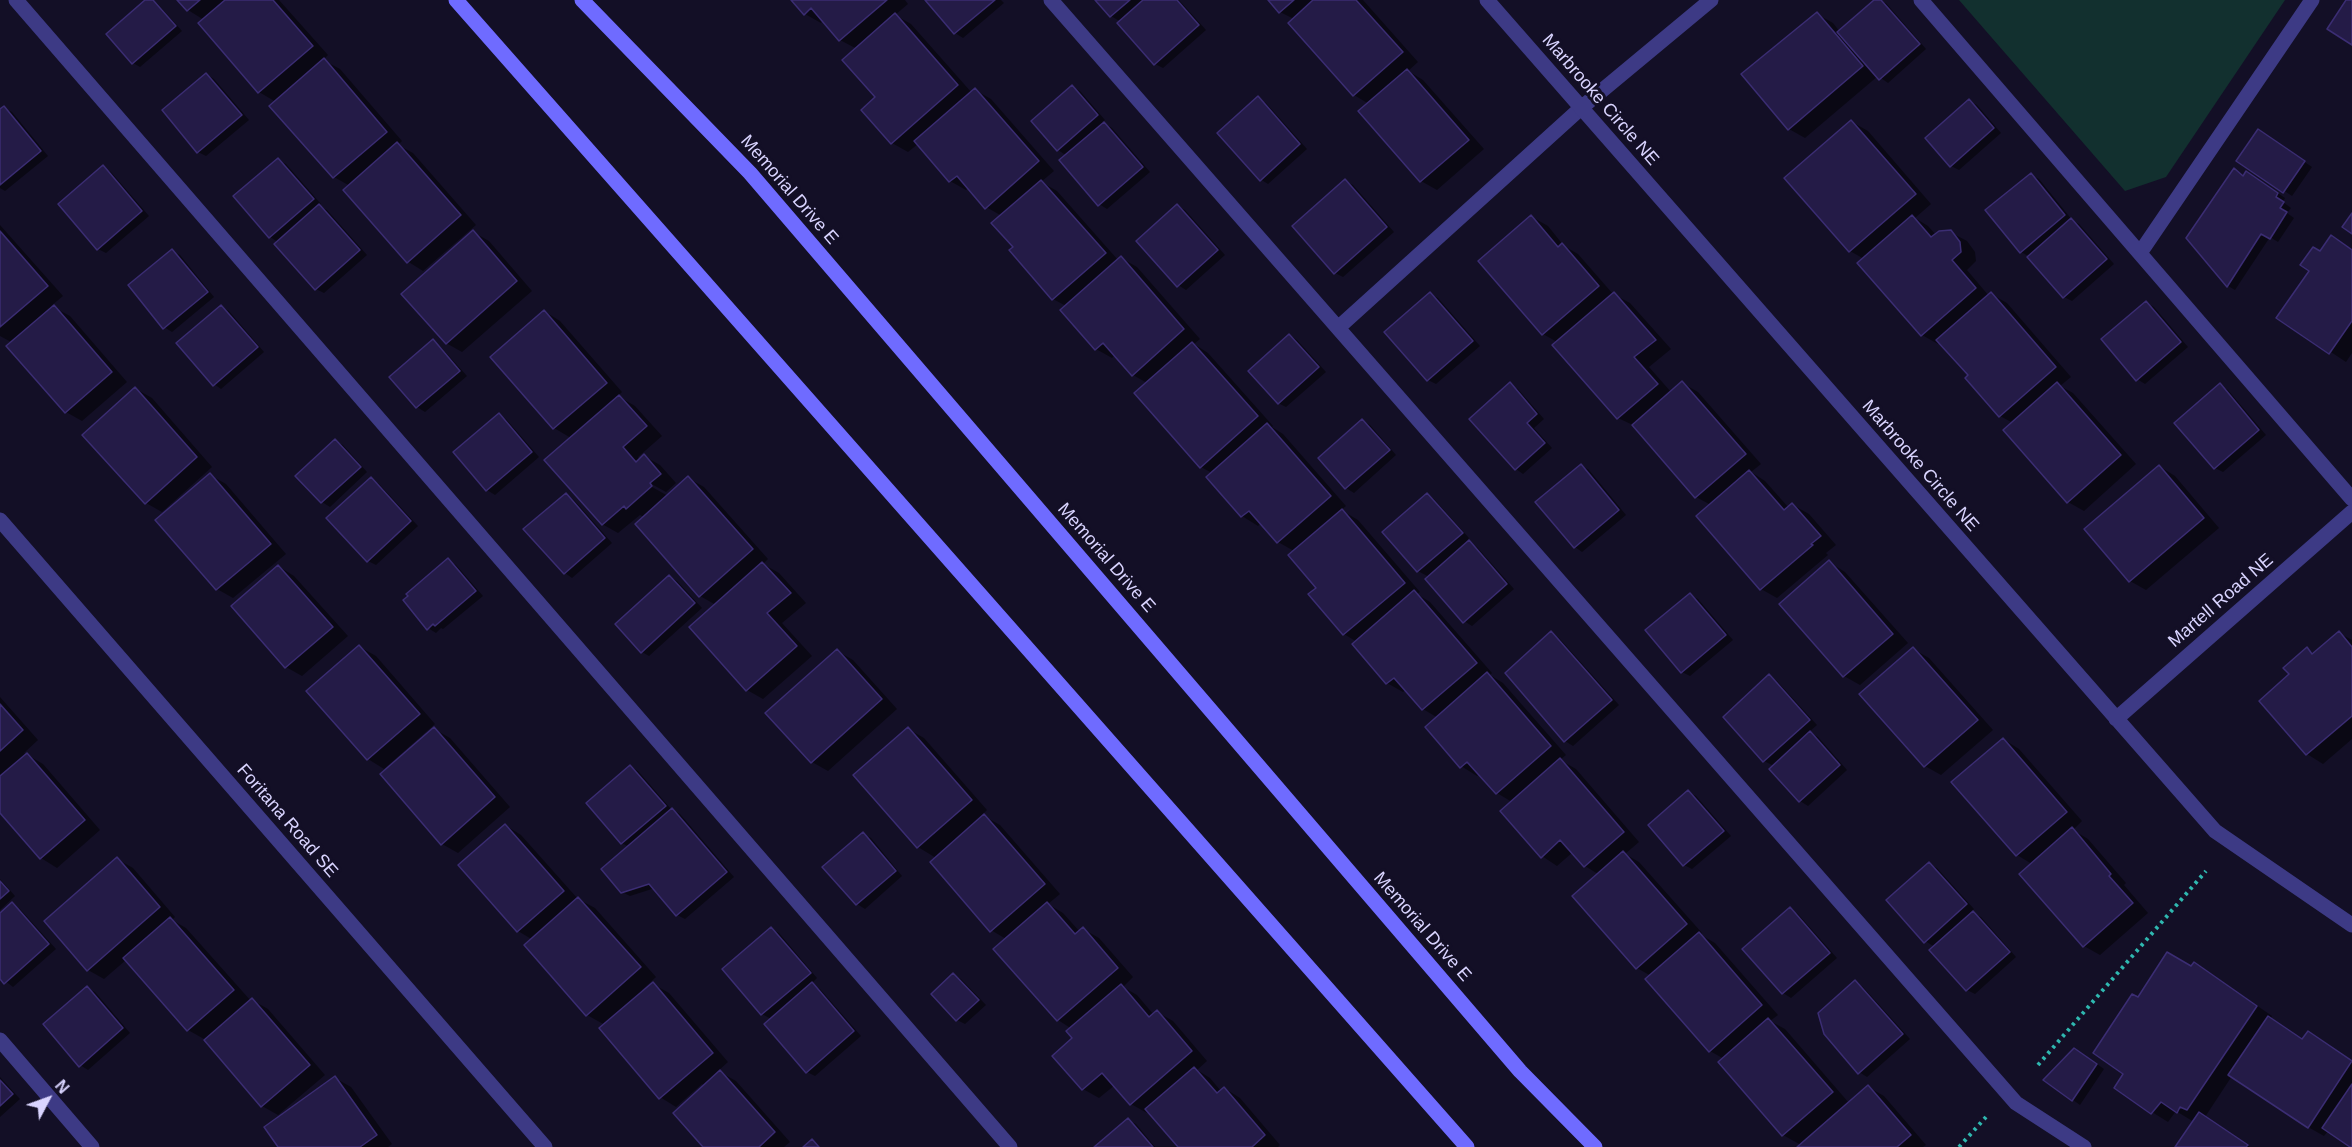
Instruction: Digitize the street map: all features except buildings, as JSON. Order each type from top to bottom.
[{"type":"main road","points":[[456,0],[1467,1147]]},
{"type":"main road","name":"Memorial Drive E","points":[[582,0],[750,173],[1520,1071],[1595,1147]]},
{"type":"street","points":[[16,0],[1010,1147]]},
{"type":"street","points":[[1051,0],[2016,1103],[2084,1147]]},
{"type":"street","name":"Marbrooke Circle NE","points":[[1487,0],[2215,831],[2352,925]]},
{"type":"street","points":[[1339,327],[1581,108],[1711,0]]},
{"type":"street","points":[[1921,0],[2352,499]]},
{"type":"street","points":[[2140,253],[2312,0]]},
{"type":"street","name":"Martell Road NE","points":[[2116,719],[2352,512]]},
{"type":"street","name":"Foritana Road SE","points":[[0,520],[545,1147]]},
{"type":"street","points":[[0,1040],[92,1147]]},
{"type":"path","points":[[2038,1065],[2206,871]]},
{"type":"path","points":[[1959,1147],[1986,1117]]},
{"type":"green space","points":[[1959,0],[2285,0],[2166,177],[2125,191]]}]
